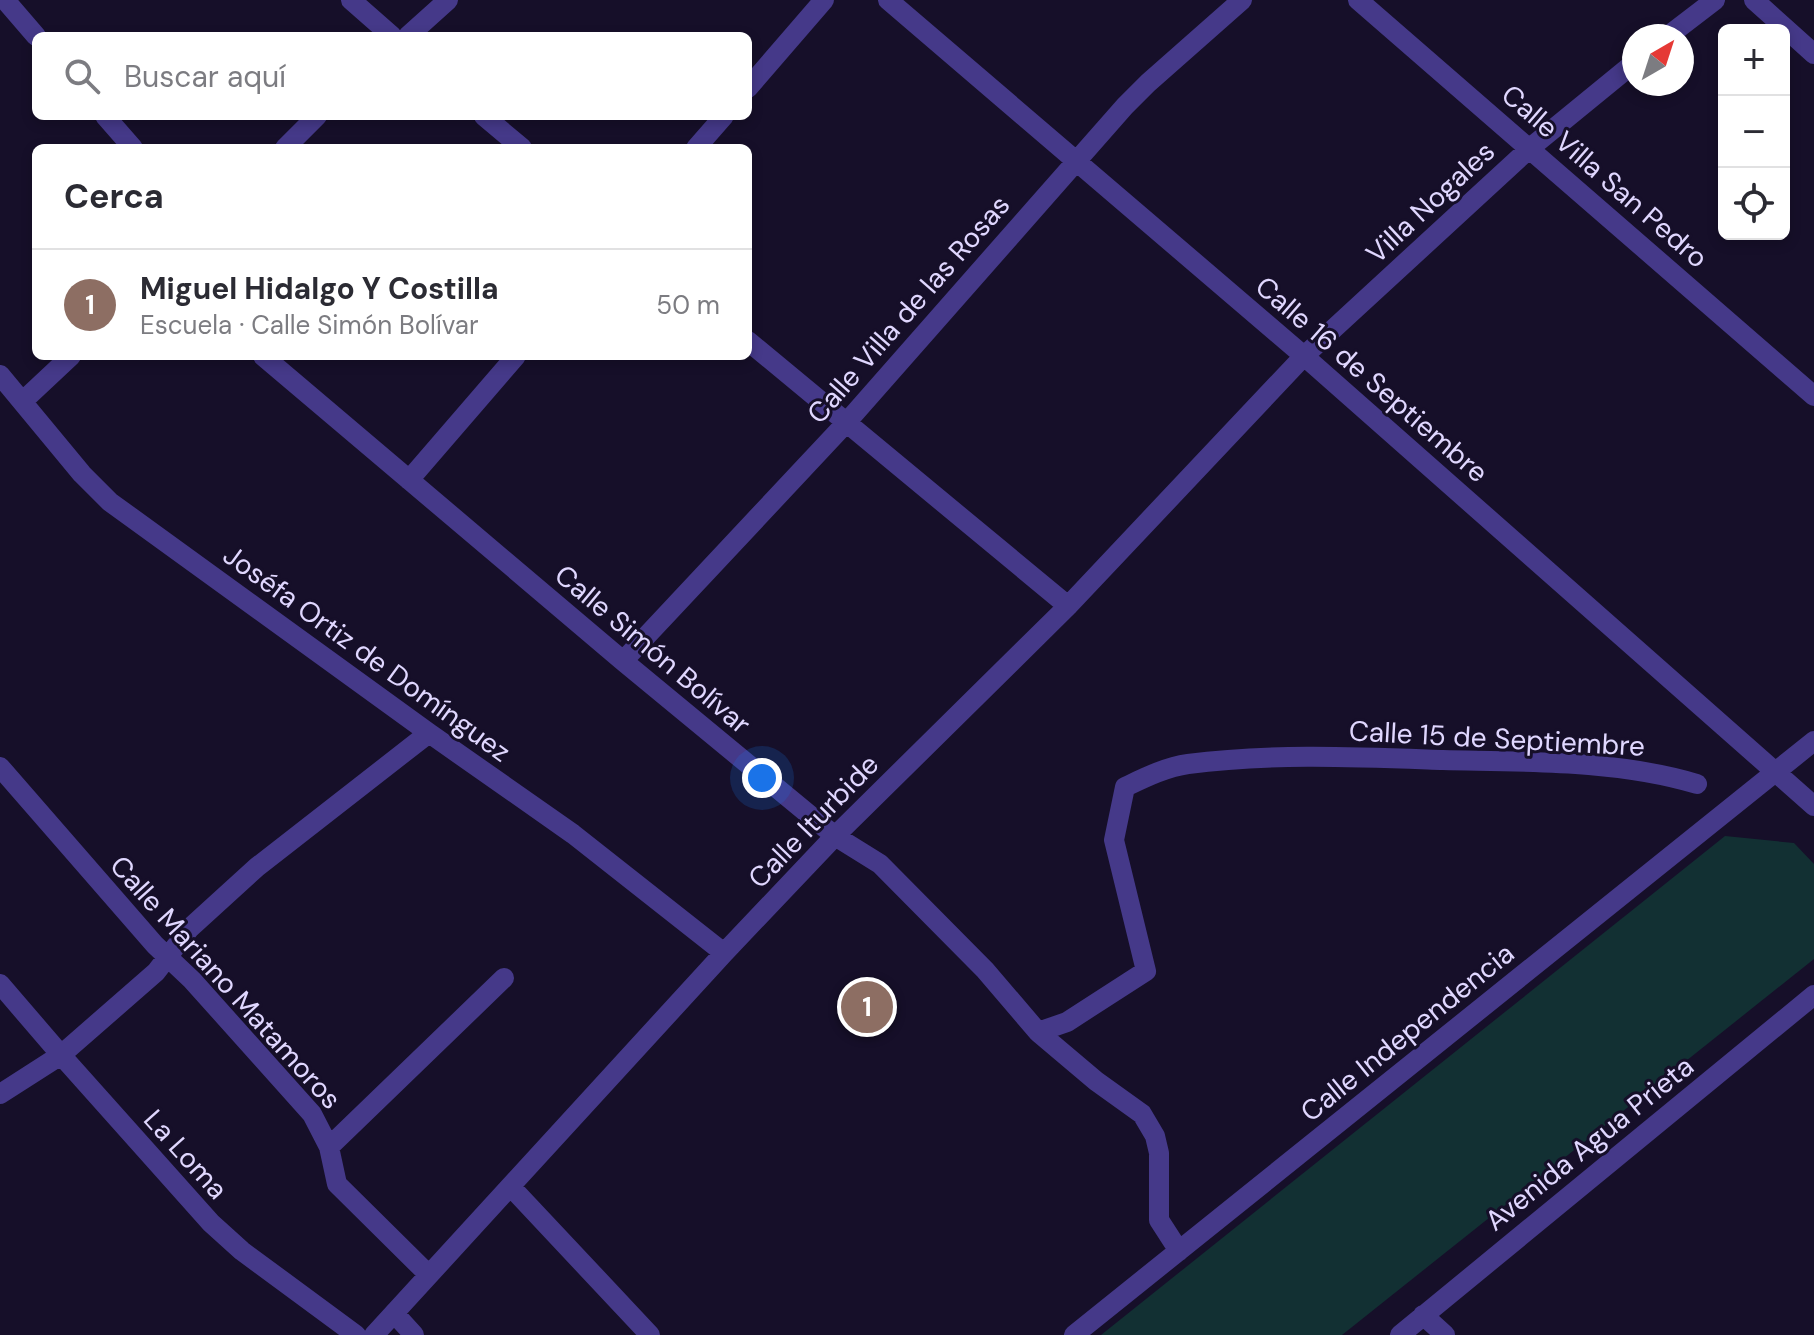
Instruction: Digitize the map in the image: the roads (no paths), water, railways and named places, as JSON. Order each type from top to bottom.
[{"type":"street","points":[[5,0],[33,32]]},
{"type":"street","points":[[351,0],[387,32]]},
{"type":"street","points":[[412,32],[448,0]]},
{"type":"street","points":[[752,83],[824,0]]},
{"type":"street","name":"Calle 16 de Septiembre","points":[[888,0],[1304,356],[1814,806]]},
{"type":"street","name":"Calle Villa de las Rosas","points":[[623,661],[846,423],[1148,83],[1242,0]]},
{"type":"street","name":"Calle Villa San Pedro","points":[[1358,0],[1814,396]]},
{"type":"street","points":[[1684,24],[1715,0]]},
{"type":"street","points":[[1754,0],[1814,54]]},
{"type":"street","name":"Villa Nogales","points":[[1304,356],[1530,148],[1622,73]]},
{"type":"street","points":[[108,120],[130,144]]},
{"type":"street","points":[[289,144],[313,120]]},
{"type":"street","points":[[489,120],[517,144]]},
{"type":"street","points":[[700,144],[720,120]]},
{"type":"street","points":[[752,344],[1068,606]]},
{"type":"street","name":"Calle Iturbide","points":[[374,1335],[835,836],[1068,606],[1304,356]]},
{"type":"street","points":[[23,401],[67,360]]},
{"type":"street","name":"Calle Simón Bolívar","points":[[268,360],[835,836],[880,864],[985,970],[1038,1032],[1148,1121],[1159,1153],[1159,1220],[1179,1251]]},
{"type":"street","points":[[409,480],[513,360]]},
{"type":"street","name":"Joséfa Ortiz de Domínguez","points":[[0,375],[82,474],[110,502],[573,834],[724,953]]},
{"type":"street","points":[[0,1094],[61,1055],[156,972],[190,928],[257,867],[429,733]]},
{"type":"street","name":"Calle Independencia","points":[[1074,1335],[1814,741]]},
{"type":"street","name":"Calle 15 de Septiembre","points":[[1038,1032],[1067,1022],[1146,971],[1114,840],[1125,787],[1150,775],[1185,765],[1293,756],[1503,761],[1592,767],[1670,776],[1697,784]]},
{"type":"street","name":"Calle Mariano Matamoros","points":[[0,767],[155,945],[192,980],[312,1114],[329,1147],[337,1184],[428,1274]]},
{"type":"street","points":[[329,1147],[504,978]]},
{"type":"street","name":"La Loma","points":[[0,984],[219,1231],[356,1335]]},
{"type":"street","name":"Avenida Agua Prieta","points":[[1400,1335],[1814,995]]},
{"type":"street","points":[[512,1188],[650,1335]]},
{"type":"street","points":[[394,1313],[414,1335]]},
{"type":"street","points":[[1423,1315],[1445,1335]]},
{"type":"place","name":"Miguel Hidalgo Y Costilla","points":[[867,1007]]}]
